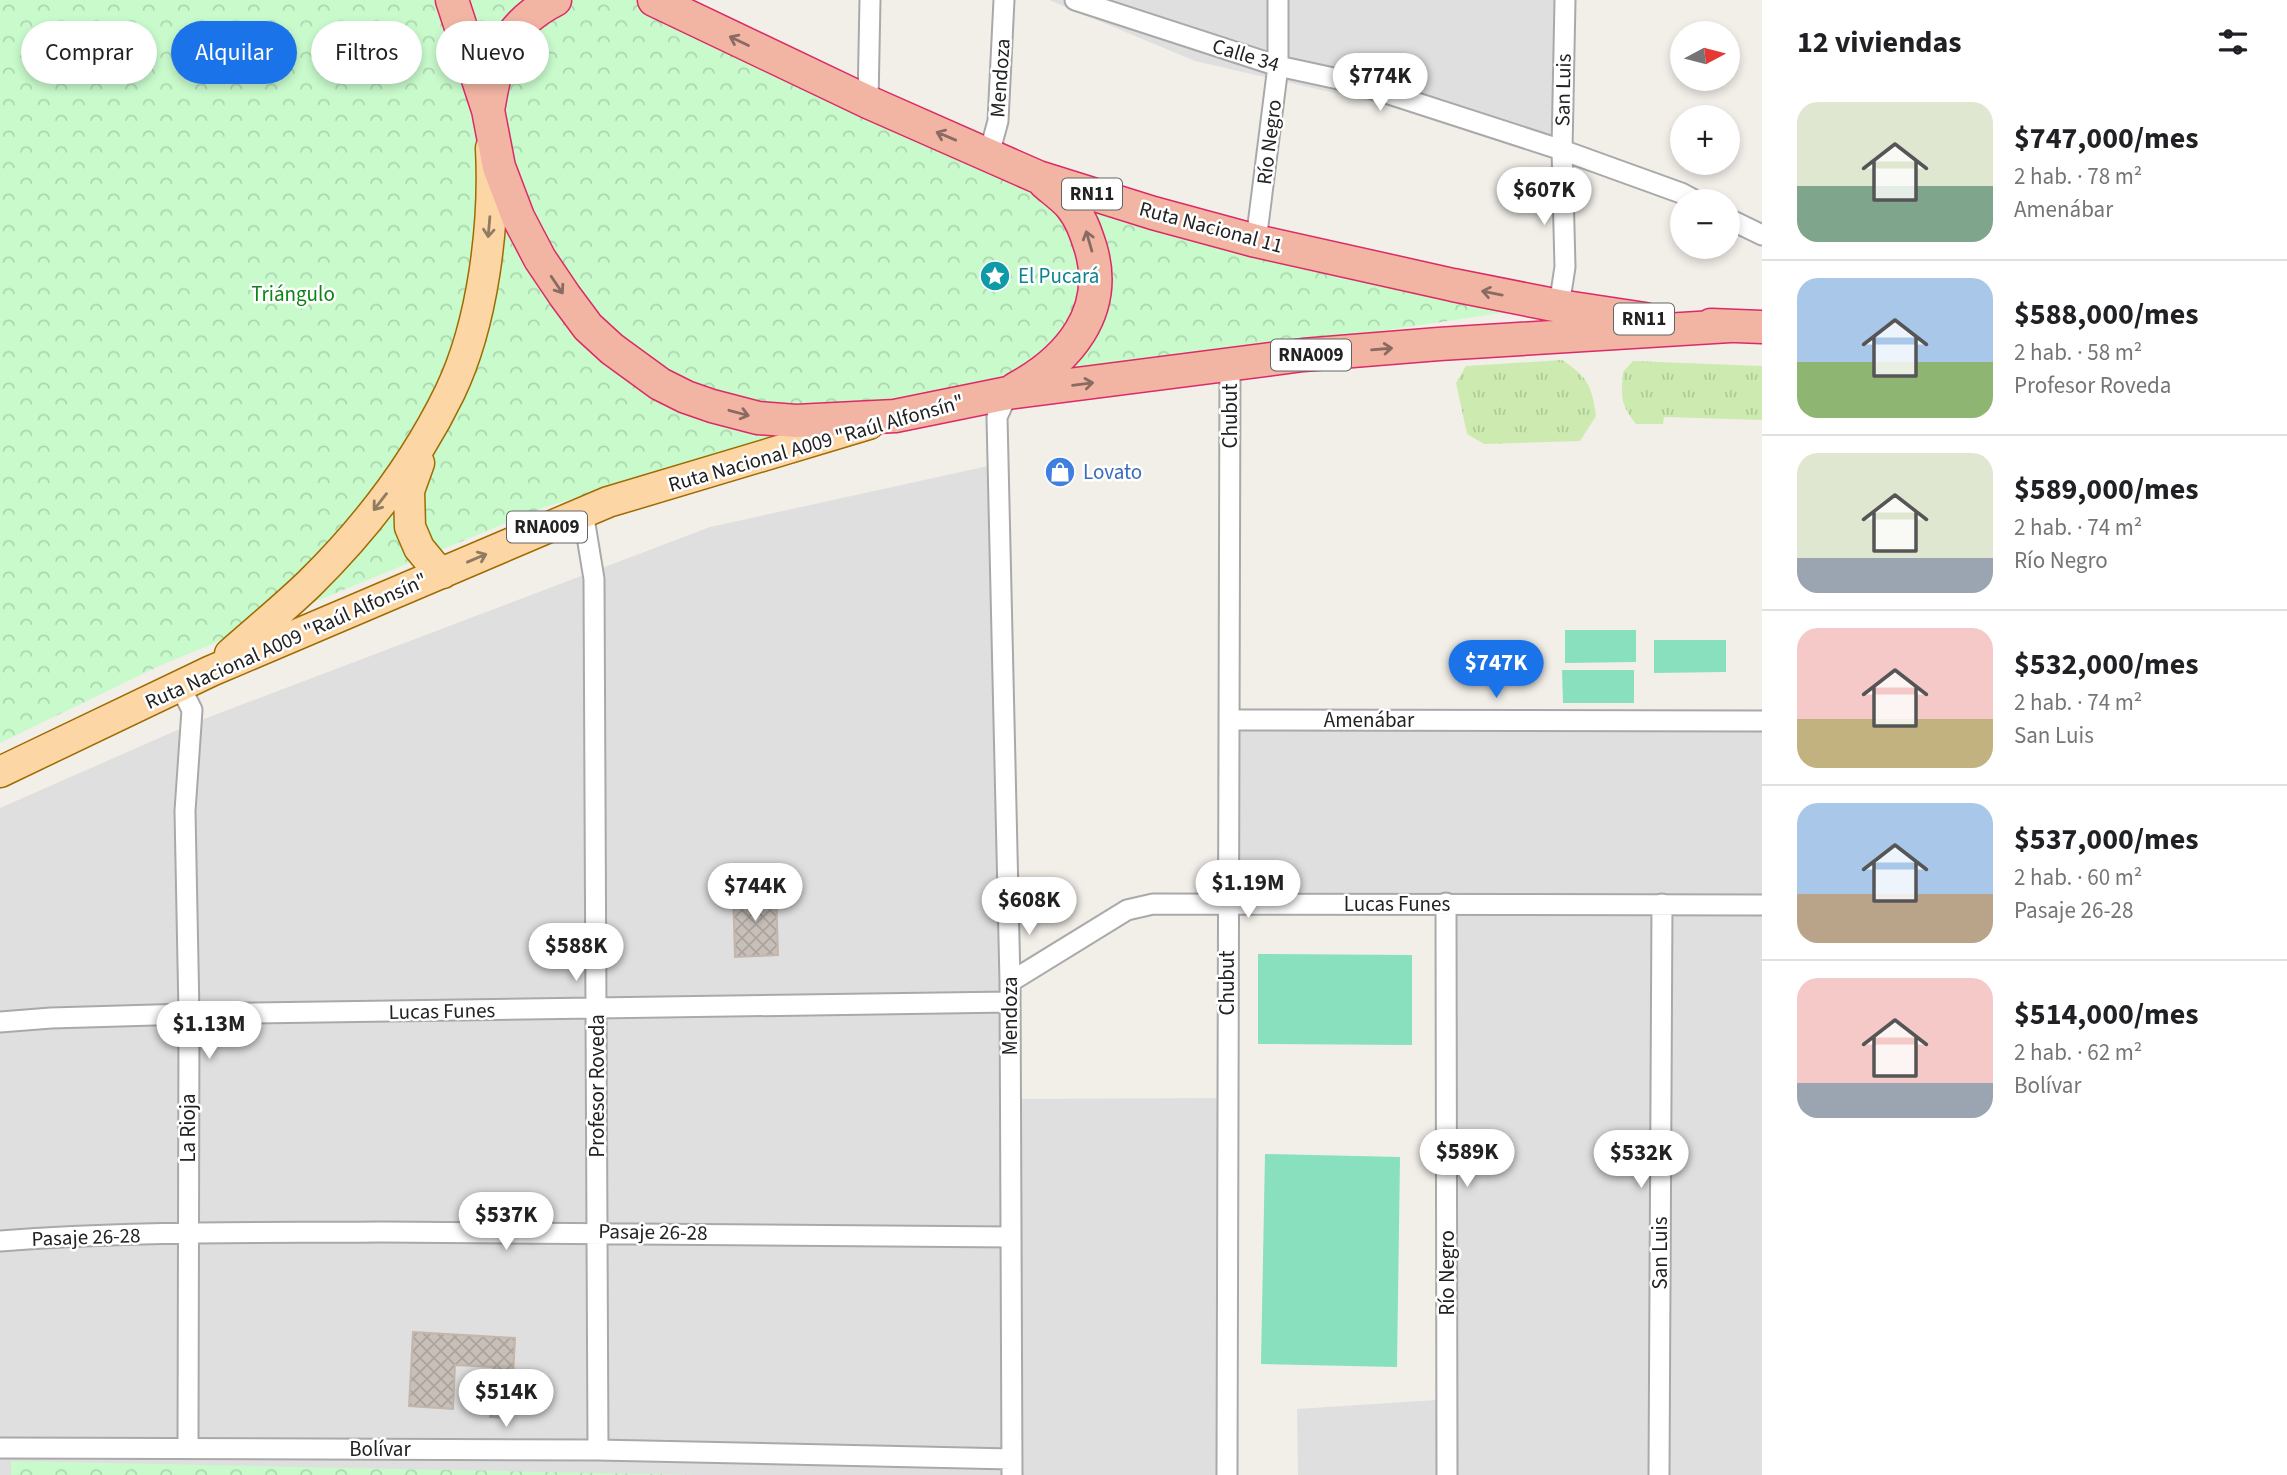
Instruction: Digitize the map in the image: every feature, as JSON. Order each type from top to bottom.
[{"type":"highway","name":"RNA009","points":[[452,0],[488,110],[499,167],[519,217],[540,259],[588,327],[660,384],[686,397],[758,418],[796,421],[895,416]]},
{"type":"highway","name":"RNA009","points":[[488,110],[501,52],[518,26],[538,8],[555,0]]},
{"type":"highway","name":"Ruta Nacional 11","points":[[656,3],[868,102],[1038,177],[1153,213],[1256,241],[1559,306],[1639,318],[1762,327]]},
{"type":"highway","name":"RNA009","points":[[1008,393],[1030,381],[1063,356],[1088,319],[1094,292],[1094,261],[1085,229],[1069,204],[1038,177]]},
{"type":"highway","name":"Ruta Nacional A009 \"Raúl Alfonsín\"","points":[[895,416],[1008,393],[1303,355],[1730,326]]},
{"type":"main road","name":"RNA009","points":[[211,671],[309,584],[357,533],[420,448],[450,391],[473,324],[483,276],[490,221],[488,110]]},
{"type":"main road","name":"Ruta Nacional A009 \"Raúl Alfonsín\"","points":[[0,772],[211,671],[583,512],[717,468],[895,416]]},
{"type":"main road","points":[[432,426],[409,491],[410,527],[419,548],[433,565],[443,572]]},
{"type":"street","points":[[868,102],[870,0]]},
{"type":"street","name":"Mendoza","points":[[989,154],[998,121],[1004,0]]},
{"type":"street","name":"Calle 34","points":[[1075,0],[1278,66],[1352,82],[1562,150],[1670,189]]},
{"type":"street","name":"Río Negro","points":[[1256,241],[1278,66],[1278,0]]},
{"type":"street","name":"San Luis","points":[[1559,306],[1565,267],[1562,150],[1565,0]]},
{"type":"street","points":[[1740,224],[1762,235]]},
{"type":"street","name":"Chubut","points":[[1227,1475],[1230,365]]},
{"type":"street","name":"Mendoza","points":[[1008,393],[997,417],[1010,992],[1012,1467]]},
{"type":"street","name":"Profesor Roveda","points":[[583,512],[594,579],[598,1450]]},
{"type":"street","name":"La Rioja","points":[[180,685],[192,710],[185,811],[189,1014],[188,1447]]},
{"type":"street","name":"Amenábar","points":[[1229,720],[1762,721]]},
{"type":"street","name":"Río Negro","points":[[1446,903],[1447,1475]]},
{"type":"street","name":"Lucas Funes","points":[[0,1021],[189,1014],[596,1008],[1010,992],[1127,910],[1153,904],[1762,905]]},
{"type":"street","name":"San Luis","points":[[1659,1475],[1662,904]]},
{"type":"street","name":"Pasaje 26-28","points":[[0,1241],[188,1233],[598,1231],[1012,1237]]},
{"type":"street","name":"Bolívar","points":[[0,1448],[598,1450],[1012,1467]]},
{"type":"shaded area","points":[[1049,0],[1573,0],[1570,147],[1195,61]]},
{"type":"shaded area","points":[[988,466],[1005,998],[1003,1099],[1228,1098],[1224,1475],[0,1475],[0,808],[191,724],[710,527]]},
{"type":"shaded area","points":[[1762,727],[1762,1475],[1298,1475],[1297,1409],[1451,1399],[1448,908],[1238,907],[1238,729]]},
{"type":"green space","name":"Triángulo","points":[[0,0],[653,0],[989,154],[1508,312],[904,402],[545,507],[159,666],[0,743]]},
{"type":"green space","points":[[1562,360],[1583,377],[1593,397],[1596,416],[1580,441],[1484,444],[1467,434],[1456,383],[1466,366]]},
{"type":"green space","points":[[1633,361],[1762,366],[1762,420],[1664,417],[1663,424],[1636,424],[1624,405],[1622,394],[1623,372]]},
{"type":"green space","points":[[1565,630],[1636,630],[1636,662],[1565,663]]},
{"type":"green space","points":[[1654,640],[1726,640],[1726,672],[1654,673]]},
{"type":"green space","points":[[1562,670],[1634,670],[1634,703],[1563,703]]},
{"type":"green space","points":[[1258,954],[1412,955],[1412,1045],[1258,1044]]},
{"type":"green space","points":[[1265,1154],[1400,1157],[1397,1367],[1261,1364]]},
{"type":"green space","points":[[11,1461],[696,1475],[11,1475]]},
{"type":"building","points":[[776,890],[778,955],[735,957],[733,891]]},
{"type":"building","points":[[413,1332],[515,1338],[511,1418],[490,1417],[493,1367],[455,1365],[453,1409],[409,1406]]},
{"type":"place","name":"El Pucará","points":[[995,276]]},
{"type":"place","name":"Lovato","points":[[1060,472]]}]
